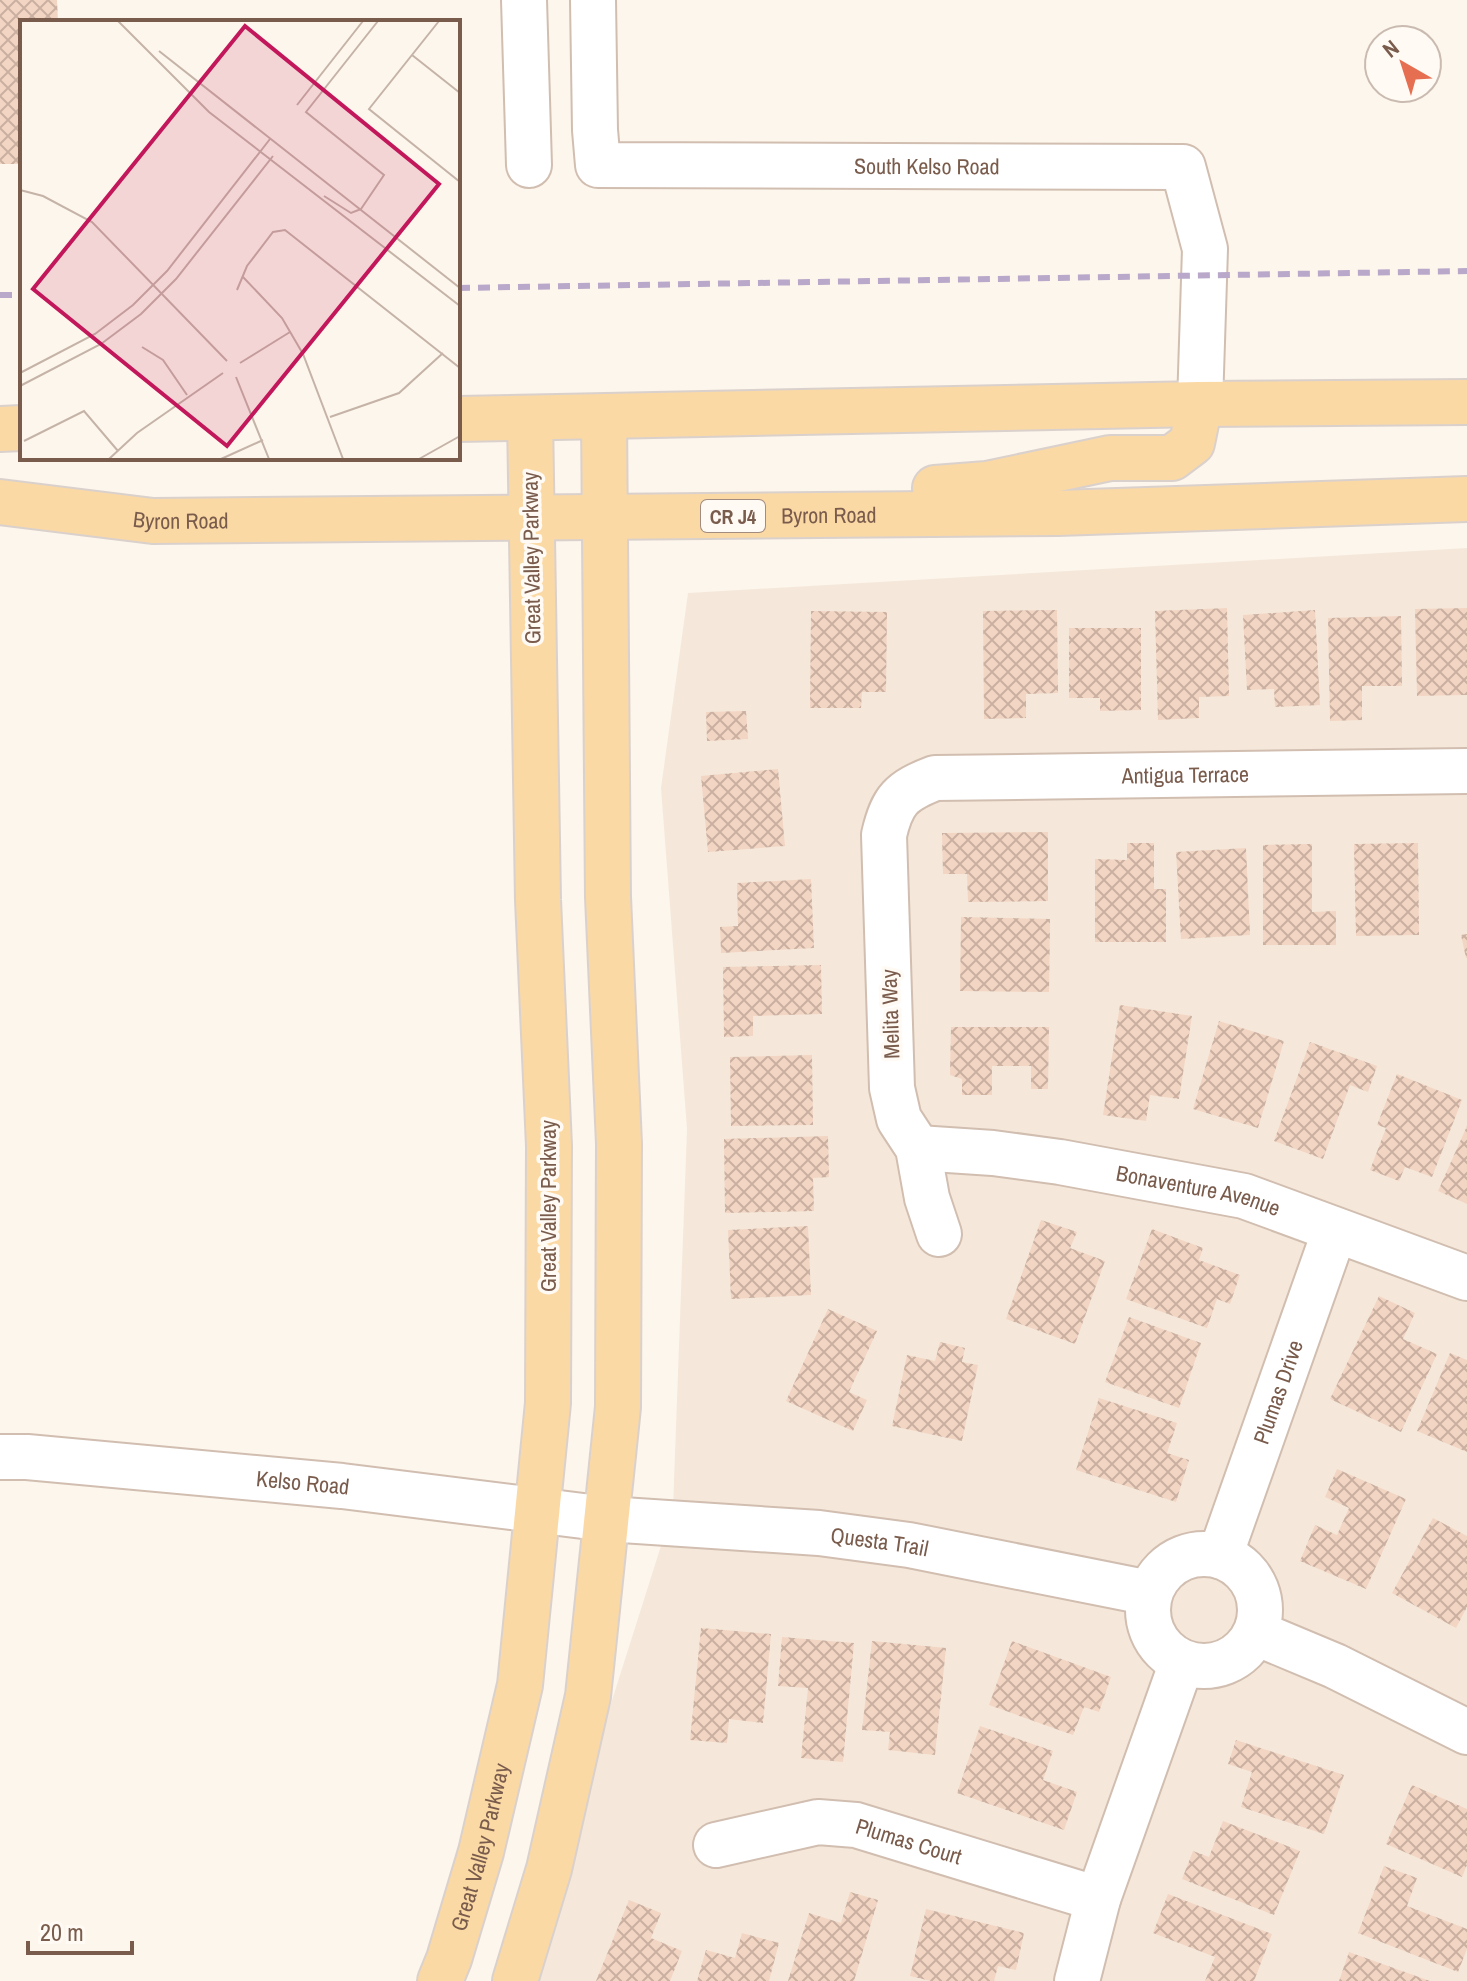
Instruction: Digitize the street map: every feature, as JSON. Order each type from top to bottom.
[{"type":"main road","points":[[460,419],[1200,404],[1467,402]]},
{"type":"main road","points":[[839,515],[924,489],[987,484],[1110,458],[1172,458],[1192,443],[1200,404]]},
{"type":"main road","points":[[515,1981],[549,1869],[588,1696],[618,1407],[619,1144],[608,897],[604,417]]},
{"type":"main road","name":"Great Valley Parkway","points":[[440,1981],[481,1852],[520,1685],[548,1403],[549,1146],[538,900],[530,418]]},
{"type":"main road","points":[[0,429],[20,428]]},
{"type":"main road","name":"Byron Road","points":[[0,502],[153,521],[1058,513],[1467,499]]},
{"type":"street","points":[[524,0],[529,165]]},
{"type":"street","name":"South Kelso Road","points":[[593,0],[598,165],[1183,167],[1205,249],[1200,404]]},
{"type":"street","name":"Antigua Terrace","points":[[905,792],[935,778],[1467,771]]},
{"type":"street","name":"Melita Way","points":[[905,792],[890,810],[884,835],[892,1088],[899,1119],[918,1148],[927,1198],[939,1234]]},
{"type":"street","name":"Bonaventure Avenue","points":[[918,1148],[1060,1162],[1244,1196],[1467,1278]]},
{"type":"street","name":"Plumas Drive","points":[[1220,1556],[1335,1230]]},
{"type":"street","name":"Kelso Road","points":[[0,1457],[342,1486],[607,1519]]},
{"type":"street","name":"Questa Trail","points":[[607,1519],[834,1535],[909,1545],[1150,1593]]},
{"type":"street","points":[[1203,1554],[1220,1556],[1235,1562],[1256,1586],[1260,1618],[1256,1633],[1238,1656],[1225,1663],[1196,1666],[1182,1662],[1162,1648],[1150,1628],[1150,1593],[1158,1577],[1170,1565],[1185,1557],[1203,1554]]},
{"type":"street","points":[[1256,1633],[1335,1666],[1467,1732]]},
{"type":"street","points":[[1077,1981],[1098,1899],[1182,1662]]},
{"type":"street","name":"Plumas Court","points":[[716,1845],[818,1822],[856,1825],[1098,1899]]},
{"type":"shaded area","points":[[1467,548],[1467,1981],[523,1981],[673,1508],[687,1129],[661,788],[688,593]]},
{"type":"building","points":[[0,0],[57,0],[58,20],[20,20],[20,164],[0,164]]},
{"type":"building","points":[[1227,608],[1229,696],[1199,697],[1199,718],[1158,720],[1155,611]]},
{"type":"building","points":[[1467,608],[1467,695],[1417,696],[1415,609]]},
{"type":"building","points":[[1057,610],[1058,693],[1026,694],[1026,718],[984,719],[983,611]]},
{"type":"building","points":[[1315,610],[1320,705],[1275,707],[1274,689],[1247,690],[1243,615]]},
{"type":"building","points":[[811,611],[887,612],[886,692],[862,692],[861,708],[810,708]]},
{"type":"building","points":[[1401,616],[1402,686],[1362,686],[1362,720],[1330,721],[1328,618]]},
{"type":"building","points":[[1069,628],[1141,628],[1141,710],[1100,711],[1100,698],[1069,698]]},
{"type":"building","points":[[746,711],[748,739],[707,741],[706,712]]},
{"type":"building","points":[[778,769],[785,846],[708,852],[701,776]]},
{"type":"building","points":[[1048,832],[1048,901],[968,902],[967,874],[943,874],[942,833]]},
{"type":"building","points":[[1127,843],[1154,843],[1154,889],[1166,889],[1166,942],[1095,942],[1095,859],[1127,860]]},
{"type":"building","points":[[1418,843],[1419,935],[1356,936],[1354,844]]},
{"type":"building","points":[[1312,844],[1312,912],[1336,911],[1336,945],[1263,945],[1263,845]]},
{"type":"building","points":[[1246,848],[1250,935],[1181,939],[1176,852]]},
{"type":"building","points":[[811,879],[814,948],[721,953],[720,927],[738,926],[737,883]]},
{"type":"building","points":[[961,917],[1050,919],[1049,992],[960,991]]},
{"type":"building","points":[[1467,934],[1467,958],[1466,958],[1461,935]]},
{"type":"building","points":[[821,965],[822,1014],[753,1016],[753,1036],[724,1037],[723,967]]},
{"type":"building","points":[[1120,1005],[1192,1016],[1179,1099],[1150,1095],[1146,1121],[1103,1115]]},
{"type":"building","points":[[1219,1021],[1284,1041],[1258,1128],[1193,1109]]},
{"type":"building","points":[[951,1027],[1049,1027],[1048,1089],[1031,1089],[1031,1066],[992,1066],[992,1095],[962,1095],[962,1079],[950,1075]]},
{"type":"building","points":[[1310,1042],[1377,1066],[1368,1092],[1350,1085],[1323,1159],[1274,1141]]},
{"type":"building","points":[[812,1055],[813,1125],[731,1126],[730,1057]]},
{"type":"building","points":[[1397,1074],[1462,1100],[1432,1177],[1405,1167],[1399,1181],[1370,1170],[1386,1128],[1377,1125]]},
{"type":"building","points":[[1467,1126],[1467,1204],[1438,1191]]},
{"type":"building","points":[[828,1136],[829,1177],[813,1178],[814,1211],[725,1213],[724,1139]]},
{"type":"building","points":[[1041,1220],[1077,1232],[1070,1248],[1105,1261],[1075,1344],[1006,1319]]},
{"type":"building","points":[[808,1226],[811,1295],[731,1299],[728,1230]]},
{"type":"building","points":[[1152,1229],[1203,1248],[1199,1260],[1240,1275],[1230,1304],[1217,1299],[1207,1328],[1126,1299]]},
{"type":"building","points":[[1379,1296],[1415,1313],[1403,1339],[1437,1354],[1401,1432],[1330,1399]]},
{"type":"building","points":[[828,1309],[877,1331],[849,1392],[867,1400],[853,1431],[786,1401]]},
{"type":"building","points":[[1129,1317],[1201,1343],[1179,1408],[1105,1382]]},
{"type":"building","points":[[940,1342],[965,1348],[962,1362],[978,1365],[962,1441],[892,1426],[907,1355],[935,1361]]},
{"type":"building","points":[[1450,1353],[1467,1360],[1467,1452],[1417,1431]]},
{"type":"building","points":[[1099,1398],[1177,1423],[1167,1453],[1189,1460],[1176,1502],[1076,1470]]},
{"type":"building","points":[[1337,1469],[1406,1499],[1366,1589],[1300,1561],[1315,1525],[1337,1535],[1349,1508],[1325,1497]]},
{"type":"building","points":[[1433,1518],[1467,1536],[1467,1607],[1456,1628],[1392,1593]]},
{"type":"building","points":[[701,1628],[771,1634],[763,1723],[729,1719],[727,1743],[690,1740]]},
{"type":"building","points":[[782,1637],[854,1643],[843,1762],[801,1758],[808,1688],[778,1686]]},
{"type":"building","points":[[872,1641],[946,1648],[935,1755],[888,1750],[890,1732],[862,1730]]},
{"type":"building","points":[[1012,1641],[1111,1677],[1099,1712],[1084,1707],[1073,1735],[989,1705]]},
{"type":"building","points":[[980,1726],[1053,1751],[1043,1780],[1077,1792],[1064,1830],[957,1793]]},
{"type":"building","points":[[1236,1740],[1344,1775],[1324,1834],[1241,1807],[1252,1772],[1228,1764]]},
{"type":"building","points":[[1412,1785],[1467,1809],[1467,1865],[1462,1877],[1386,1844]]},
{"type":"building","points":[[1223,1821],[1300,1851],[1274,1915],[1182,1879],[1193,1851],[1209,1857]]},
{"type":"building","points":[[1384,1866],[1417,1878],[1407,1906],[1467,1929],[1467,1949],[1458,1972],[1358,1933]]},
{"type":"building","points":[[850,1892],[878,1900],[854,1981],[788,1981],[809,1913],[841,1923]]},
{"type":"building","points":[[1168,1894],[1272,1934],[1254,1981],[1205,1981],[1215,1957],[1153,1933]]},
{"type":"building","points":[[629,1900],[661,1913],[651,1938],[682,1951],[670,1981],[596,1981]]},
{"type":"building","points":[[926,1909],[1024,1933],[1016,1970],[998,1966],[994,1981],[931,1981],[910,1976]]},
{"type":"building","points":[[742,1933],[779,1943],[769,1981],[697,1981],[706,1950],[735,1958]]},
{"type":"building","points":[[1349,1952],[1430,1981],[1339,1981]]},
{"type":"railway","points":[[460,288],[1467,271]]},
{"type":"railway","points":[[0,295],[20,295]]}]
